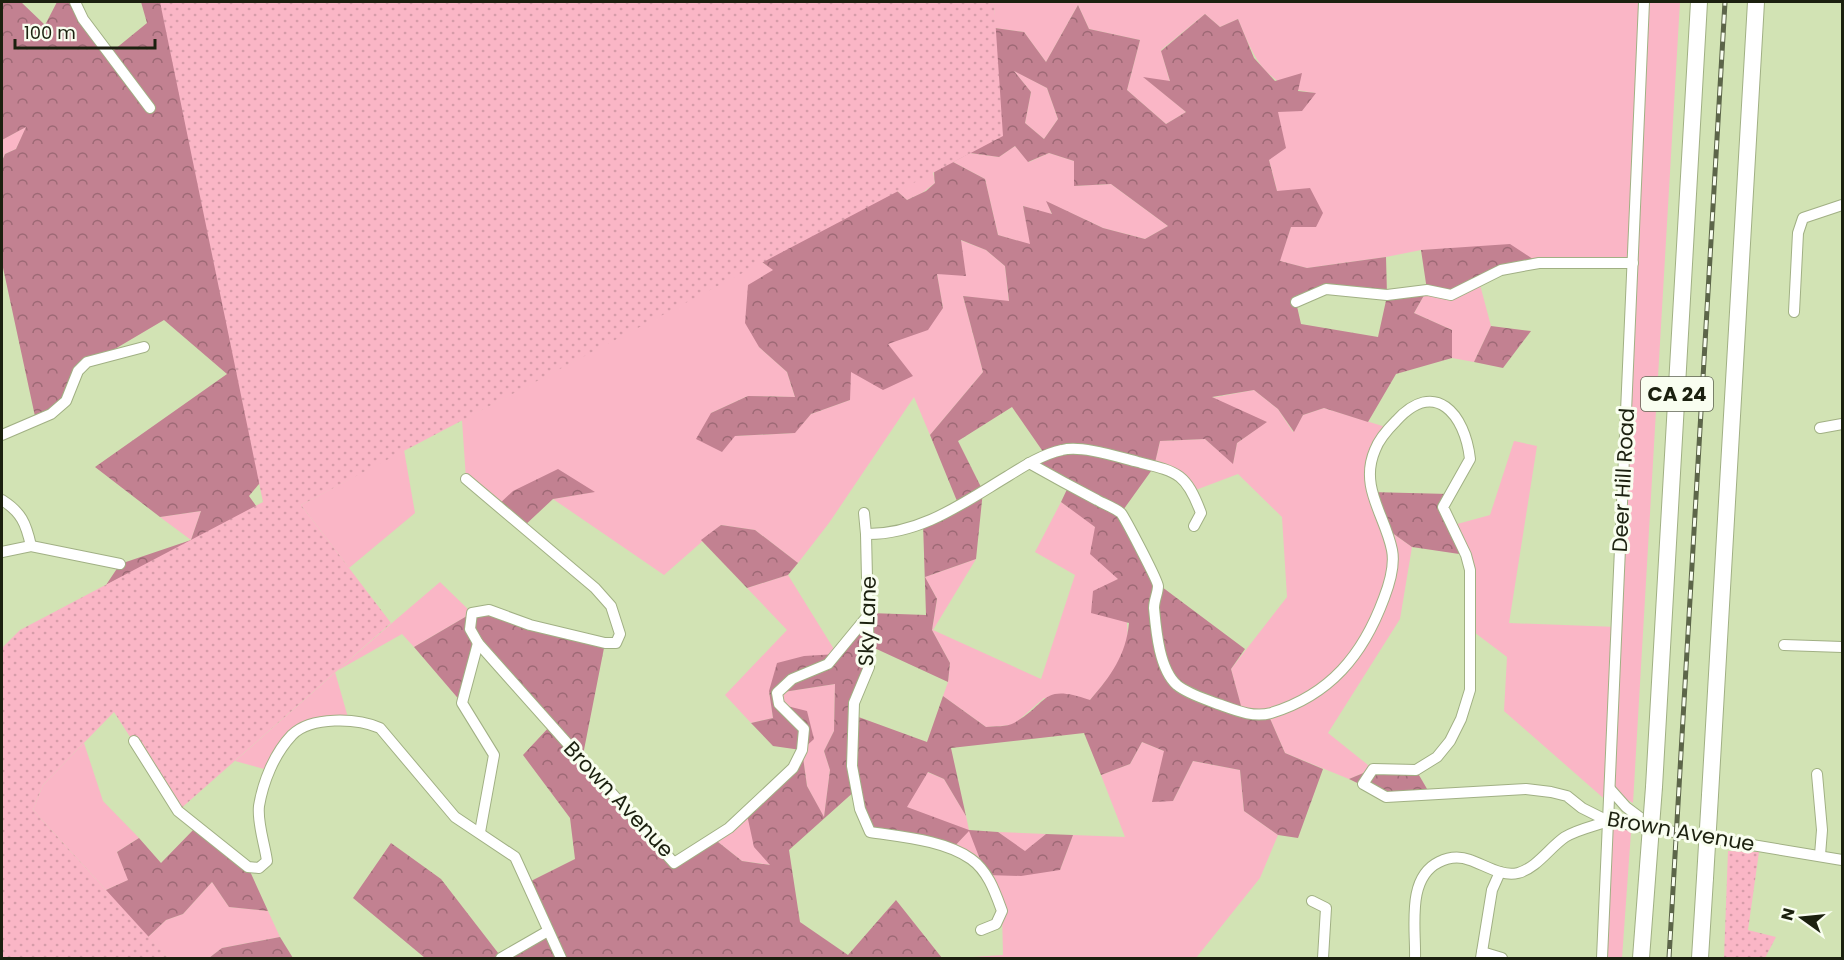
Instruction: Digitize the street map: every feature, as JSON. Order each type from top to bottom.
[{"type":"highway","name":"CA 24","points":[[1641,958],[1654,787],[1699,2]]},
{"type":"highway","name":"CA 24","points":[[1703,954],[1705,878],[1755,2]]},
{"type":"street","points":[[75,2],[83,19],[150,108]]},
{"type":"street","name":"Deer Hill Road","points":[[1602,958],[1644,2]]},
{"type":"street","points":[[1794,312],[1798,234],[1803,218],[1842,205]]},
{"type":"street","points":[[1296,302],[1326,289],[1387,295],[1428,290],[1451,295],[1502,270],[1539,263],[1633,263]]},
{"type":"street","points":[[2,435],[36,422],[66,401],[78,371],[87,362],[144,346]]},
{"type":"street","name":"Brown Avenue","points":[[1029,463],[1121,513],[1158,584],[1154,606],[1163,660],[1178,685],[1243,714],[1268,714],[1291,705],[1331,682],[1357,655],[1377,617],[1389,583],[1393,551],[1370,492],[1371,464],[1375,449],[1389,428],[1408,408],[1420,401],[1442,404],[1455,415],[1463,428],[1470,459],[1443,507],[1466,555],[1470,570],[1470,690],[1461,719],[1437,756],[1416,770],[1372,769],[1363,784],[1386,797],[1526,789],[1551,792],[1567,796],[1582,808],[1608,821],[1653,826],[1842,860]]},
{"type":"street","points":[[1820,428],[1842,424]]},
{"type":"street","points":[[866,534],[887,535],[944,515],[1029,463],[1063,449],[1100,453],[1176,472],[1193,491],[1201,513],[1194,526]]},
{"type":"street","points":[[466,479],[595,588],[610,606],[621,633],[616,643],[605,643],[530,625],[489,610],[472,613],[470,629],[478,643],[462,703],[494,755],[480,832]]},
{"type":"street","points":[[2,500],[19,512],[26,523],[31,546]]},
{"type":"street","name":"Sky Lane","points":[[864,513],[870,612],[869,666],[854,703],[852,766],[860,809],[870,832],[908,838],[951,850],[971,859],[986,875],[1002,911],[996,924],[981,930]]},
{"type":"street","points":[[2,552],[31,546],[120,564]]},
{"type":"street","name":"Brown Avenue","points":[[478,643],[674,863],[729,828],[793,768],[802,750],[804,729],[779,704],[777,693],[792,679],[828,664],[870,612]]},
{"type":"street","points":[[1784,645],[1842,647]]},
{"type":"street","points":[[134,741],[178,811],[248,867],[259,868],[267,861],[259,808],[268,770],[292,734],[324,721],[363,721],[380,728],[455,817],[515,857],[561,958]]},
{"type":"street","points":[[1817,774],[1822,830],[1820,855]]},
{"type":"street","points":[[1610,789],[1626,807],[1653,826]]},
{"type":"street","points":[[1414,958],[1417,886],[1423,874],[1446,859],[1462,857],[1500,872],[1518,873],[1533,865],[1567,836],[1608,821]]},
{"type":"street","points":[[1500,872],[1492,890],[1481,955],[1502,958]]},
{"type":"street","points":[[1312,901],[1326,908],[1323,958]]},
{"type":"street","points":[[501,958],[548,931]]},
{"type":"shaded area","points":[[160,2],[994,2],[1003,136],[301,505],[391,623],[178,811],[114,712],[43,785],[33,810],[168,958],[2,958],[2,648],[20,630],[263,502]]},
{"type":"shaded area","points":[[994,2],[1680,2],[1633,803],[1610,790],[1609,803],[1504,711],[1507,657],[1470,629],[1470,570],[1450,526],[1490,515],[1514,441],[1537,446],[1509,623],[1617,627],[1633,263],[1539,263],[1463,249],[1421,250],[1307,268],[1279,261],[1291,227],[1316,227],[1277,191],[1269,160],[1278,112],[1315,93],[1285,85],[1264,70],[1250,47],[1238,19],[1220,27],[1205,14],[1161,50],[1170,82],[1145,78],[1186,112],[1166,124],[1127,90],[1140,40],[1089,29],[1078,5],[1046,62],[1024,32],[995,28]]},
{"type":"shaded area","points":[[1013,70],[1047,88],[1058,119],[1044,139],[1025,123],[1031,92]]},
{"type":"shaded area","points":[[27,126],[16,149],[5,154],[2,161],[2,140]]},
{"type":"shaded area","points":[[1015,146],[1029,162],[1049,153],[1074,161],[1074,186],[1111,184],[1168,226],[1145,239],[1103,228],[1047,202],[1052,215],[1023,206],[1031,245],[998,235],[985,179],[953,162],[970,153],[999,157]]},
{"type":"shaded area","points":[[933,172],[935,183],[922,193],[907,200],[897,191]]},
{"type":"shaded area","points":[[960,240],[986,250],[1005,266],[1009,302],[963,296],[983,372],[930,435],[914,397],[829,523],[798,563],[755,530],[721,525],[664,575],[553,499],[593,492],[498,505],[466,479],[462,420],[762,262],[774,270],[759,347],[787,372],[795,397],[748,396],[711,413],[735,436],[794,433],[811,414],[850,400],[850,371],[912,376],[887,344],[943,308],[937,274]]},
{"type":"shaded area","points":[[1479,281],[1491,326],[1474,362],[1452,358],[1452,330],[1414,313],[1427,290]]},
{"type":"shaded area","points":[[1254,390],[1278,409],[1293,432],[1303,415],[1324,408],[1389,428],[1371,464],[1384,527],[1412,547],[1400,619],[1328,733],[1373,769],[1349,779],[1285,753],[1268,714],[1243,714],[1231,669],[1287,597],[1282,517],[1238,474],[1193,491],[1154,467],[1160,441],[1205,439],[1233,463],[1237,443],[1266,422],[1211,398]]},
{"type":"shaded area","points":[[404,450],[415,513],[349,568],[301,505]]},
{"type":"shaded area","points":[[1061,502],[1092,523],[1108,550],[1124,603],[1128,635],[1126,646],[1111,674],[1090,700],[1044,698],[1013,725],[986,727],[943,696],[948,682],[950,663],[932,630],[937,599],[925,577],[976,559],[933,630],[1041,679],[1075,575],[1035,552]]},
{"type":"shaded area","points":[[201,511],[191,540],[160,517]]},
{"type":"shaded area","points":[[788,575],[837,654],[769,691],[773,718],[751,723],[725,695],[787,630],[747,588]]},
{"type":"shaded area","points":[[440,582],[472,613],[414,647],[402,634],[337,671]]},
{"type":"shaded area","points":[[335,673],[349,721],[292,734],[268,770],[235,761],[311,694]]},
{"type":"shaded area","points":[[835,684],[834,731],[824,751],[830,770],[824,818],[807,786],[802,750],[779,704],[777,693]]},
{"type":"shaded area","points":[[1142,742],[1164,751],[1173,801],[1193,761],[1240,770],[1244,811],[1278,835],[1260,878],[1196,958],[958,958],[1003,955],[1002,911],[986,875],[951,850],[968,831],[906,807],[927,772],[944,779],[966,816],[969,830],[1060,870],[1073,835],[1125,837],[1101,775],[1130,764]]},
{"type":"shaded area","points":[[84,743],[103,801],[139,838],[117,852],[129,880],[106,890],[33,810],[43,785]]},
{"type":"shaded area","points":[[746,810],[771,865],[742,861],[713,838]]},
{"type":"shaded area","points":[[1608,821],[1624,823],[1631,832],[1622,958],[1602,958]]},
{"type":"shaded area","points":[[998,832],[1046,834],[1025,852]]},
{"type":"shaded area","points":[[1728,851],[1759,852],[1748,930],[1776,937],[1765,958],[1724,958]]},
{"type":"shaded area","points":[[212,882],[229,907],[268,911],[280,937],[222,948],[209,958],[168,958],[148,937],[166,920],[183,914]]},
{"type":"green space","points":[[2,2],[21,2],[45,25],[57,2],[75,2],[109,54],[147,23],[141,2],[320,2],[269,472],[249,496],[259,510],[106,585],[120,564],[191,540],[201,511],[160,517],[95,467],[227,374],[164,320],[103,356],[87,362],[66,401],[36,421],[2,263],[2,161],[5,154],[16,149],[26,127],[2,140]]},
{"type":"green space","points":[[1078,5],[1089,29],[1140,40],[1127,90],[1166,124],[1186,112],[1143,77],[1170,81],[1161,51],[1205,14],[1220,27],[1238,19],[1254,58],[1275,81],[1302,73],[1298,91],[1316,93],[1302,111],[1278,112],[1286,148],[1269,160],[1277,191],[1310,188],[1323,213],[1316,227],[1291,227],[1280,261],[1307,268],[1386,257],[1387,295],[1427,290],[1414,313],[1452,330],[1452,358],[1396,374],[1368,422],[1324,408],[1303,415],[1294,432],[1278,409],[1254,390],[1212,397],[1267,422],[1237,443],[1233,464],[1205,439],[1160,441],[1154,467],[1121,513],[1158,584],[1245,649],[1231,669],[1243,713],[1268,714],[1285,753],[1323,769],[1298,838],[1278,835],[1244,811],[1240,770],[1193,761],[1173,801],[1152,802],[1164,751],[1142,742],[1130,764],[1101,775],[1084,733],[951,748],[966,816],[944,779],[928,772],[907,807],[969,830],[998,832],[1025,851],[1046,834],[1073,835],[1060,870],[1021,876],[986,875],[969,831],[951,850],[870,832],[856,790],[789,850],[800,922],[848,955],[896,900],[942,958],[502,958],[547,931],[527,883],[575,859],[570,818],[523,755],[551,725],[479,644],[462,703],[414,647],[472,613],[489,610],[605,643],[582,760],[673,863],[713,838],[742,861],[770,865],[754,847],[746,810],[793,768],[801,750],[773,746],[751,723],[773,718],[769,691],[777,663],[804,656],[837,654],[870,613],[926,615],[923,523],[959,506],[930,435],[983,372],[963,296],[1009,301],[1005,266],[986,250],[961,240],[966,276],[937,274],[943,308],[928,330],[888,344],[913,376],[883,390],[851,372],[850,400],[811,414],[795,433],[735,436],[722,452],[696,439],[711,413],[748,396],[795,397],[787,372],[759,347],[745,323],[748,285],[773,270],[762,262],[852,185],[897,191],[907,200],[926,191],[935,183],[935,168],[946,128],[995,28],[1024,32],[1046,62]],"holes":[[[1014,71],[1047,88],[1058,119],[1044,139],[1025,123],[1031,92]],[[1015,146],[1028,162],[1049,153],[1074,161],[1074,186],[1111,184],[1168,226],[1145,239],[1103,228],[1046,201],[1052,214],[1023,206],[1030,244],[998,235],[985,179],[953,162],[970,153],[999,157]],[[1326,289],[1387,296],[1378,337],[1301,324],[1296,302]],[[1012,407],[1046,456],[1029,463],[1069,485],[1061,502],[1095,527],[1090,554],[1118,579],[1093,591],[1091,613],[1129,623],[1125,645],[1116,664],[1090,700],[1063,693],[1054,694],[1008,725],[986,727],[943,696],[927,742],[853,715],[869,667],[870,646],[948,682],[950,663],[932,630],[937,599],[925,577],[976,559],[983,491],[958,441]],[[835,684],[834,731],[824,751],[830,770],[824,817],[807,786],[802,750],[814,739],[807,711],[779,704],[777,693]]]},
{"type":"green space","points":[[1510,244],[1539,263],[1501,270],[1451,295],[1427,290],[1421,250]]},
{"type":"green space","points":[[1491,326],[1531,331],[1503,368],[1474,362]]},
{"type":"green space","points":[[558,469],[595,492],[553,499],[522,528],[498,505],[513,491]]},
{"type":"green space","points":[[1370,492],[1449,494],[1444,502],[1466,555],[1412,547],[1384,527]]},
{"type":"green space","points":[[721,525],[755,530],[798,563],[788,575],[747,588],[701,540]]},
{"type":"green space","points":[[1373,769],[1416,770],[1430,794],[1386,797],[1349,779]]},
{"type":"green space","points":[[197,826],[248,867],[268,911],[229,907],[212,882],[183,914],[166,920],[148,937],[101,958],[24,958],[106,890],[128,880],[117,852],[139,838],[161,863]]},
{"type":"green space","points":[[391,843],[441,879],[502,958],[425,958],[353,898]]},
{"type":"green space","points":[[280,937],[293,958],[209,958],[222,948]]},
{"type":"railway","points":[[1669,958],[1725,2]]}]
